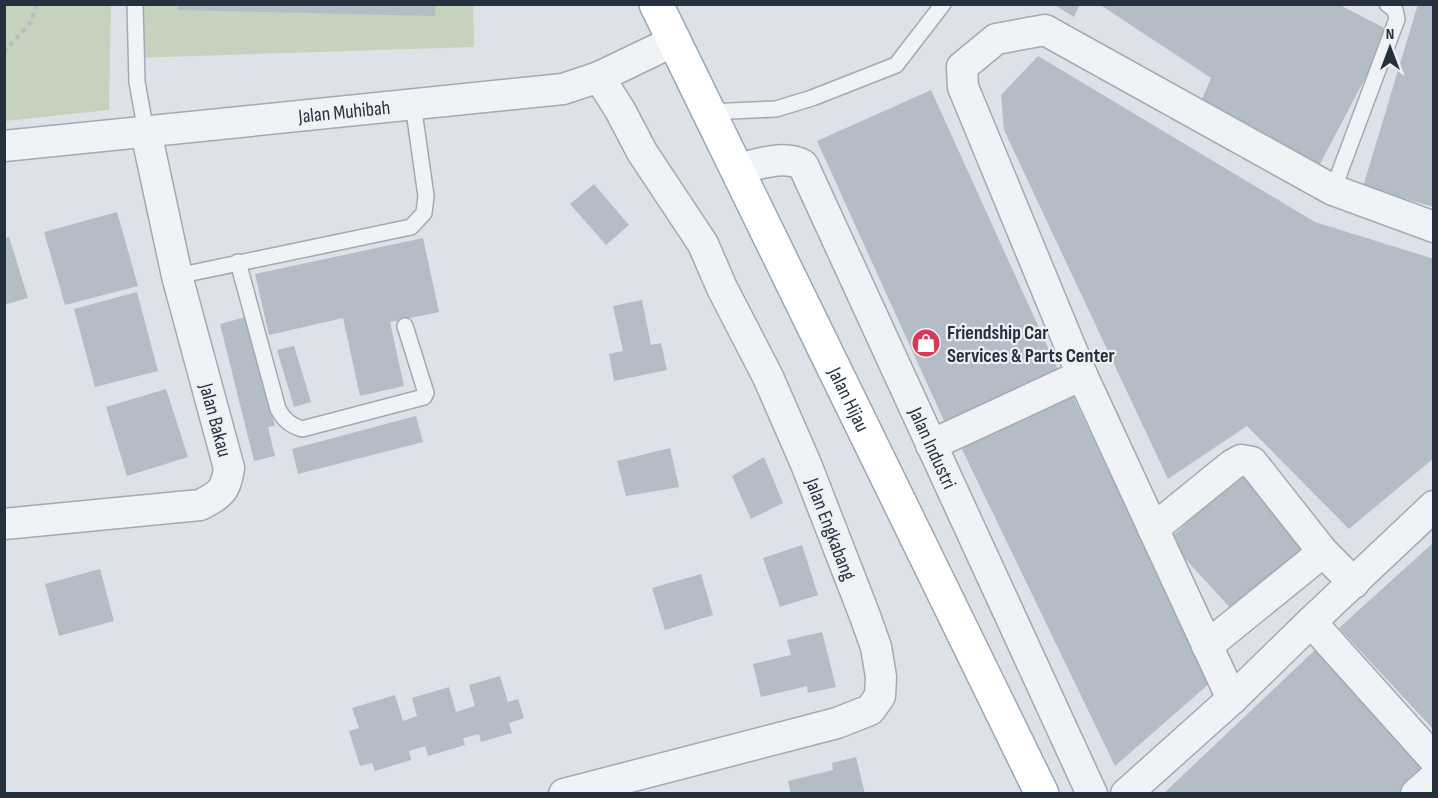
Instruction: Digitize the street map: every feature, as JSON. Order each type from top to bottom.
[{"type":"main road","name":"Jalan Hijau","points":[[656,4],[1042,794]]},
{"type":"street","points":[[1232,699],[1082,375],[963,87],[962,67],[996,39],[1045,30],[1333,190],[1434,227]]},
{"type":"street","name":"Jalan Muhibah","points":[[4,146],[563,89],[599,77],[674,42]]},
{"type":"street","name":"Jalan Engkabang","points":[[564,794],[837,723],[870,710],[880,696],[881,677],[876,648],[865,616],[806,464],[768,377],[722,288],[703,244],[642,152],[620,110],[599,77]]},
{"type":"street","name":"Jalan Bakau","points":[[4,524],[200,505],[218,496],[227,483],[229,468],[177,276],[146,132]]},
{"type":"street","name":"Jalan Industri","points":[[736,169],[785,160],[796,161],[803,165],[1092,794]]},
{"type":"street","points":[[931,445],[1082,375]]},
{"type":"street","points":[[1153,529],[1232,465],[1241,460],[1252,462],[1323,552],[1354,583]]},
{"type":"street","points":[[1126,794],[1232,699],[1434,506]]},
{"type":"street","points":[[1207,646],[1323,552]]},
{"type":"street","points":[[1311,622],[1434,759]]},
{"type":"street","points":[[1416,794],[1434,778]]},
{"type":"lane","points":[[135,4],[137,82],[146,132]]},
{"type":"lane","points":[[708,112],[776,109],[812,98],[896,65],[943,4]]},
{"type":"lane","points":[[1333,190],[1397,19],[1395,10],[1387,4]]},
{"type":"lane","points":[[177,276],[411,227],[424,213],[426,196],[413,104]]},
{"type":"lane","points":[[238,262],[278,409],[283,419],[292,426],[302,429],[424,397],[426,393],[405,326]]},
{"type":"path","points":[[4,52],[30,23],[37,4]]},
{"type":"green space","points":[[5,4],[111,5],[109,110],[5,121]]},
{"type":"green space","points":[[133,5],[473,5],[474,47],[133,58]]},
{"type":"building","points":[[178,4],[436,4],[435,16],[178,10]]},
{"type":"building","points":[[1053,4],[1080,4],[1074,17]]},
{"type":"building","points":[[1099,4],[1338,4],[1390,31],[1320,164],[1202,99],[1211,78]]},
{"type":"building","points":[[1418,4],[1434,4],[1434,207],[1363,187]]},
{"type":"building","points":[[1038,56],[1315,222],[1434,259],[1434,458],[1349,529],[1247,426],[1168,479],[1004,130],[1001,95]]},
{"type":"building","points":[[931,90],[1064,383],[950,434],[817,141]]},
{"type":"building","points":[[594,184],[629,225],[606,245],[570,204]]},
{"type":"building","points":[[117,212],[138,286],[65,305],[44,232]]},
{"type":"building","points":[[9,237],[28,298],[4,305],[4,239]]},
{"type":"building","points":[[423,238],[439,312],[390,322],[404,386],[360,396],[343,318],[269,335],[255,274]]},
{"type":"building","points":[[137,292],[158,371],[95,387],[74,309]]},
{"type":"building","points":[[642,300],[651,345],[661,343],[667,370],[614,381],[609,354],[623,351],[613,306]]},
{"type":"building","points":[[246,317],[275,426],[268,427],[275,456],[254,461],[220,324]]},
{"type":"building","points":[[294,346],[311,402],[294,407],[277,350]]},
{"type":"building","points":[[166,389],[188,457],[127,476],[106,407]]},
{"type":"building","points":[[1070,390],[1210,683],[1115,766],[959,443]]},
{"type":"building","points":[[416,416],[423,442],[298,474],[292,449]]},
{"type":"building","points":[[670,448],[679,487],[626,496],[617,461]]},
{"type":"building","points":[[764,457],[783,503],[751,519],[732,476]]},
{"type":"building","points":[[1241,474],[1307,545],[1234,612],[1168,540]]},
{"type":"building","points":[[1434,542],[1434,730],[1339,628]]},
{"type":"building","points":[[802,545],[818,595],[780,607],[763,558]]},
{"type":"building","points":[[100,569],[114,621],[59,636],[45,584]]},
{"type":"building","points":[[701,574],[713,615],[665,630],[652,588]]},
{"type":"building","points":[[822,632],[836,687],[808,693],[807,686],[761,697],[753,664],[791,655],[787,640]]},
{"type":"building","points":[[1317,648],[1429,766],[1400,794],[1163,794]]},
{"type":"building","points":[[500,676],[508,702],[518,699],[524,718],[509,723],[512,733],[481,742],[479,734],[463,738],[465,745],[428,756],[425,746],[409,751],[411,760],[375,771],[372,763],[360,766],[349,731],[359,728],[352,708],[395,695],[403,721],[417,716],[412,698],[449,687],[456,712],[475,706],[469,685]]},
{"type":"building","points":[[856,757],[865,794],[791,794],[788,781],[833,770],[832,763]]},
{"type":"place","name":"Friendship Car Services & Parts Center","points":[[926,343]]}]
